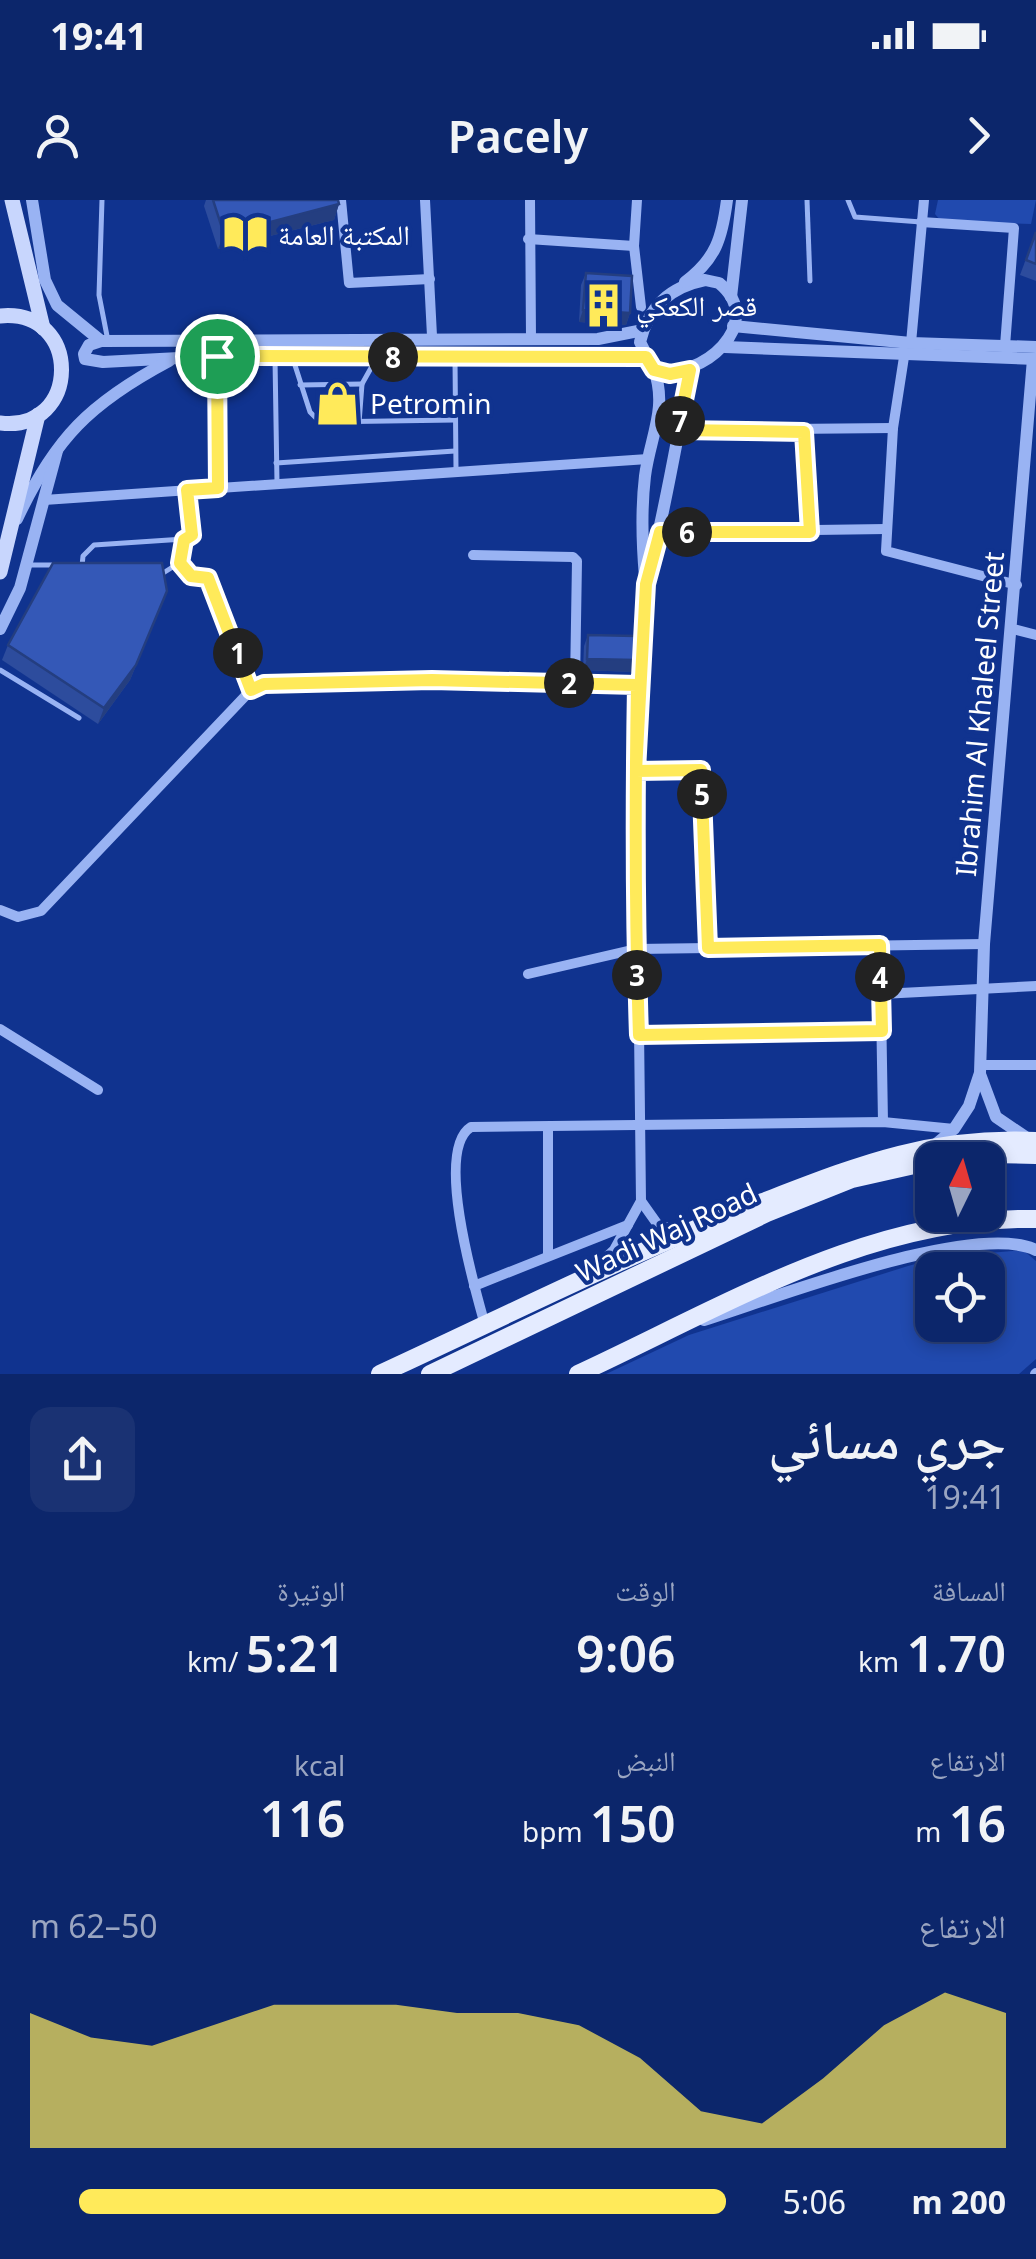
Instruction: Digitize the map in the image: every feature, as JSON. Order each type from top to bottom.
[{"type":"main road","points":[[12,200],[43,328]]},
{"type":"main road","points":[[0,316],[19,316],[43,328],[54,340],[63,373],[51,404],[38,415],[24,422],[0,423]]},
{"type":"main road","points":[[0,572],[38,415]]},
{"type":"main road","points":[[1005,1149],[1034,1146]]},
{"type":"main road","points":[[380,1374],[685,1232],[840,1170],[915,1158]]},
{"type":"main road","name":"Wadi Waj Road","points":[[430,1374],[768,1213],[852,1180],[915,1161]]},
{"type":"main road","points":[[578,1374],[854,1248],[962,1224],[1036,1220]]},
{"type":"street","points":[[17,232],[30,200]]},
{"type":"street","points":[[30,200],[45,280],[57,305],[104,341]]},
{"type":"street","points":[[341,200],[349,283],[430,279]]},
{"type":"street","points":[[425,200],[432,336]]},
{"type":"street","points":[[530,200],[531,338]]},
{"type":"street","points":[[636,200],[634,246],[640,307]]},
{"type":"street","points":[[646,584],[641,535],[648,458],[662,405],[654,370],[640,342],[643,330],[665,296],[708,265],[717,250],[727,200]]},
{"type":"street","points":[[654,370],[670,374],[690,370],[725,347],[733,326],[731,297],[742,200]]},
{"type":"street","points":[[911,343],[924,200]]},
{"type":"street","points":[[921,222],[1014,228],[1005,346]]},
{"type":"street","points":[[528,239],[634,246]]},
{"type":"street","points":[[682,285],[720,283],[731,297]]},
{"type":"street","points":[[733,326],[911,343],[1005,346],[1035,355]]},
{"type":"street","points":[[643,330],[583,338],[104,341],[85,349],[85,359],[646,357]]},
{"type":"street","points":[[583,338],[583,358]]},
{"type":"street","points":[[725,347],[904,357],[1035,355]]},
{"type":"street","name":"Ibrahim Al Khaleel Street","points":[[980,1069],[984,944],[1035,355]]},
{"type":"street","points":[[904,357],[893,428],[886,551],[1016,585]]},
{"type":"street","points":[[10,534],[43,464],[60,445],[105,399],[173,358]]},
{"type":"street","points":[[589,1275],[614,1250],[640,1201],[636,1125],[637,685],[646,584],[660,532],[690,370]]},
{"type":"street","points":[[678,430],[804,432],[893,428]]},
{"type":"street","points":[[804,432],[810,532]]},
{"type":"street","points":[[0,628],[27,565],[60,445]]},
{"type":"street","points":[[44,500],[648,458]]},
{"type":"street","points":[[660,532],[886,529]]},
{"type":"street","points":[[473,555],[573,557],[578,561],[575,683]]},
{"type":"street","points":[[1012,629],[1036,635]]},
{"type":"street","points":[[0,910],[18,918],[41,912],[251,690],[264,684],[394,681],[637,685]]},
{"type":"street","points":[[636,771],[701,770],[708,948]]},
{"type":"street","points":[[528,974],[636,948],[984,944]]},
{"type":"street","points":[[880,945],[884,1122]]},
{"type":"street","points":[[881,994],[1036,986]]},
{"type":"street","points":[[0,1029],[98,1090]]},
{"type":"street","points":[[639,1035],[882,1031]]},
{"type":"street","points":[[980,1069],[1036,1065]]},
{"type":"street","points":[[946,1142],[969,1106],[980,1069]]},
{"type":"street","points":[[980,1069],[996,1117],[1034,1146]]},
{"type":"street","points":[[485,1326],[456,1190],[461,1137],[470,1127],[884,1122],[954,1129]]},
{"type":"street","points":[[548,1127],[548,1256]]},
{"type":"street","points":[[640,1201],[658,1225],[685,1232]]},
{"type":"street","points":[[474,1286],[628,1225]]},
{"type":"street","points":[[673,1330],[904,1258],[993,1244],[1021,1244],[1036,1250]]},
{"type":"lane","points":[[102,200],[98,295],[104,341]]},
{"type":"lane","points":[[807,200],[810,281]]},
{"type":"lane","points":[[848,200],[855,217],[921,222]]},
{"type":"lane","points":[[217,356],[218,488]]},
{"type":"lane","points":[[275,356],[277,484]]},
{"type":"lane","points":[[293,356],[314,420],[455,420]]},
{"type":"lane","points":[[360,422],[362,384],[377,357]]},
{"type":"lane","points":[[456,358],[456,472]]},
{"type":"lane","points":[[300,385],[362,384]]},
{"type":"lane","points":[[276,463],[455,451]]},
{"type":"lane","points":[[82,566],[83,556],[94,545],[184,540],[192,535],[187,490]]},
{"type":"lane","points":[[143,576],[159,576],[180,563],[184,540]]},
{"type":"lane","points":[[180,563],[191,576],[208,578],[251,690]]},
{"type":"lane","points":[[27,565],[82,566],[90,575]]},
{"type":"lane","points":[[0,670],[80,718]]},
{"type":"shaded area","points":[[938,200],[1036,200],[1031,224],[941,221],[935,214]]},
{"type":"shaded area","points":[[1023,1250],[1036,1261],[1036,1359],[1019,1374],[606,1374],[689,1335],[915,1264],[915,1342],[1005,1342],[1005,1252],[1000,1252]]},
{"type":"building","points":[[213,200],[338,200],[339,204],[224,234]]},
{"type":"building","points":[[1036,232],[1036,264],[1026,260]]},
{"type":"building","name":"قصر الكعكي","points":[[586,273],[632,276],[630,313],[583,310]]},
{"type":"building","points":[[53,563],[162,563],[167,591],[136,665],[104,708],[8,645]]},
{"type":"building","points":[[588,635],[636,636],[636,660],[587,659]]},
{"type":"place","name":"المكتبة العامة","points":[[245,234]]},
{"type":"place","name":"قصر الكعكي","points":[[603,305]]},
{"type":"place","name":"Petromin","points":[[337,403]]},
{"type":"route","points":[[217,356],[218,488],[187,490],[192,535],[184,540],[180,563],[191,576],[208,578],[251,690],[264,684],[432,680],[637,685],[636,771],[636,948],[639,1035],[882,1031],[880,945],[708,948],[701,770],[636,771],[637,685],[646,584],[660,532],[810,532],[804,432],[678,430],[690,370],[670,374],[654,370],[646,357],[217,356]]}]
